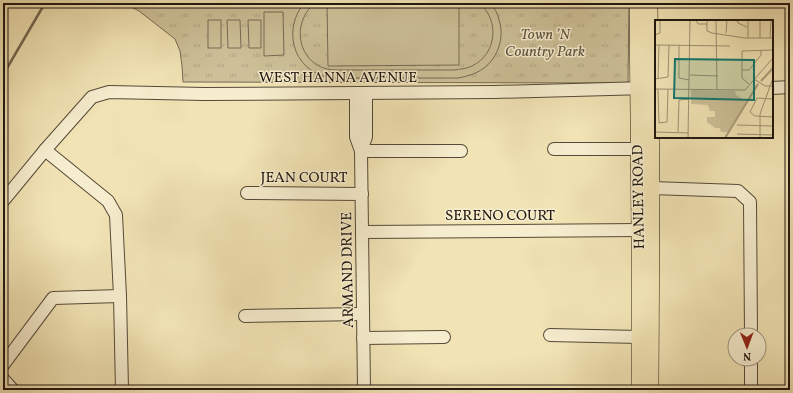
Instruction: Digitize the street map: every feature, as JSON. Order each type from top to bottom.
[{"type":"main road","name":"HANLEY ROAD","points":[[637,3],[648,88],[638,149],[639,390]]},
{"type":"main road","name":"HANLEY ROAD","points":[[650,3],[648,88],[652,188],[651,390]]},
{"type":"main road","points":[[651,369],[648,353],[639,337],[652,318]]},
{"type":"street","name":"WEST HANNA AVENUE","points":[[3,201],[92,96],[109,92],[204,94],[361,93],[495,92],[648,88]]},
{"type":"street","points":[[773,88],[790,88]]},
{"type":"street","name":"ARMAND DRIVE","points":[[361,93],[356,137],[361,150],[364,390]]},
{"type":"street","points":[[554,149],[638,149]]},
{"type":"street","points":[[45,150],[108,201],[116,215],[120,296],[122,390]]},
{"type":"street","points":[[361,150],[461,151]]},
{"type":"street","points":[[652,188],[738,191],[750,202],[751,327]]},
{"type":"street","name":"JEAN COURT","points":[[247,193],[362,194]]},
{"type":"street","name":"SERENO COURT","points":[[362,232],[639,230]]},
{"type":"street","points":[[3,365],[54,298],[120,296]]},
{"type":"street","points":[[245,316],[363,314]]},
{"type":"street","points":[[550,334],[639,337]]},
{"type":"street","points":[[363,338],[444,337]]},
{"type":"street","points":[[751,367],[751,390]]},
{"type":"street","points":[[3,378],[13,390]]},
{"type":"green space","name":"Town ’N Country Park","points":[[123,3],[629,3],[628,83],[183,82],[180,51],[175,39],[139,11]]},
{"type":"green space","points":[[304,3],[315,3],[304,17],[301,26],[301,43],[310,59],[317,65],[328,69],[454,70],[470,67],[480,61],[487,53],[493,36],[493,27],[490,18],[486,10],[479,3],[490,3],[497,13],[501,28],[500,44],[493,59],[481,70],[458,78],[328,77],[314,72],[305,65],[294,46],[294,24]]},
{"type":"green space","points":[[327,3],[459,3],[459,65],[328,66]]},
{"type":"green space","points":[[264,12],[283,12],[284,55],[264,56]]},
{"type":"green space","points":[[208,20],[221,20],[221,48],[208,48]]},
{"type":"green space","points":[[227,20],[240,20],[241,48],[228,48]]},
{"type":"green space","points":[[248,20],[261,20],[261,48],[249,48]]},
{"type":"waterway","points":[[3,75],[45,3]]}]
